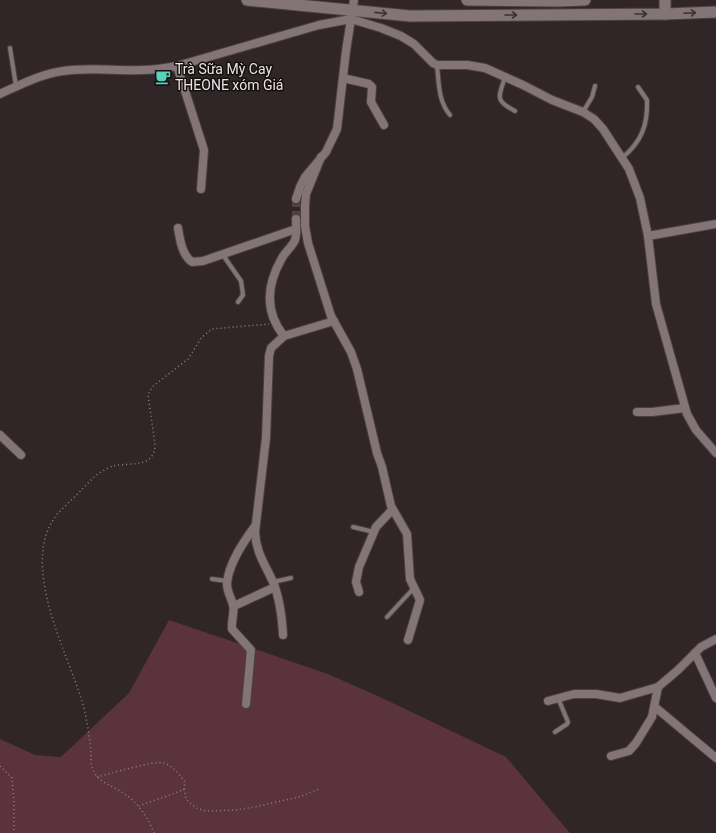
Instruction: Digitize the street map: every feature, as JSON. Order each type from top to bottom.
[{"type":"main road","points":[[247,0],[410,16],[665,14],[716,12]]},
{"type":"main road","points":[[467,0],[585,0]]},
{"type":"main road","points":[[665,0],[665,14]]},
{"type":"street","points":[[352,10],[381,28],[401,36],[414,44],[433,63],[437,65],[473,66],[485,68],[505,76],[552,100],[583,112],[594,119],[604,129],[633,178],[640,198],[648,236],[656,304],[685,408],[696,430],[716,453]]},
{"type":"street","points":[[0,94],[45,75],[62,71],[144,70],[177,66],[319,25],[352,10]]},
{"type":"street","points":[[296,199],[305,176],[326,152],[337,129],[352,10]]},
{"type":"street","points":[[177,66],[204,150],[200,190]]},
{"type":"street","points":[[343,78],[369,84],[372,87],[371,102],[384,125]]},
{"type":"street","points":[[321,157],[306,194],[305,226],[308,243],[334,321],[351,352],[357,369],[392,510],[407,534],[408,571],[410,579],[420,600],[408,640]]},
{"type":"street","points":[[284,336],[276,324],[271,308],[270,285],[282,257],[295,240],[296,219]]},
{"type":"street","points":[[648,236],[716,224]]},
{"type":"street","points":[[178,228],[187,259],[192,262],[203,261],[223,255],[296,229]]},
{"type":"street","points":[[283,635],[282,614],[274,585],[255,543],[266,438],[269,356],[271,348],[284,336],[334,321]]},
{"type":"street","points":[[637,412],[652,412],[685,408]]},
{"type":"street","points":[[0,435],[21,455]]},
{"type":"street","points":[[359,592],[356,576],[374,532],[382,520],[392,510]]},
{"type":"street","points":[[246,704],[251,650],[232,629],[234,606],[228,594],[228,581],[238,550],[256,525]]},
{"type":"street","points":[[234,606],[274,585]]},
{"type":"street","points":[[548,701],[558,697],[574,694],[596,694],[620,698],[658,687],[695,653],[716,638]]},
{"type":"street","points":[[695,653],[716,698]]},
{"type":"street","points":[[611,756],[629,750],[636,743],[652,717],[658,687]]},
{"type":"street","points":[[655,707],[716,758]]},
{"type":"lane","points":[[10,48],[16,87]]},
{"type":"lane","points":[[437,65],[441,100],[450,115]]},
{"type":"lane","points":[[505,76],[499,97],[504,106],[515,111]]},
{"type":"lane","points":[[583,112],[591,100],[595,86]]},
{"type":"lane","points":[[622,158],[639,142],[644,127],[647,100],[638,87]]},
{"type":"lane","points":[[223,255],[241,281],[243,295],[238,302]]},
{"type":"lane","points":[[353,527],[374,532]]},
{"type":"lane","points":[[274,585],[291,578]]},
{"type":"lane","points":[[212,579],[228,581]]},
{"type":"lane","points":[[387,617],[414,587]]},
{"type":"lane","points":[[555,732],[568,722],[558,697]]},
{"type":"path","points":[[154,833],[138,806],[124,793],[97,777],[92,769],[84,707],[75,678],[62,647],[45,585],[41,564],[43,547],[48,530],[55,517],[94,477],[112,466],[147,461],[152,456],[155,450],[155,444],[148,395],[152,388],[188,359],[202,337],[212,329],[276,324]]},
{"type":"path","points":[[97,777],[148,765],[164,763],[179,773],[185,782],[184,789],[186,799],[196,808],[206,811],[236,810],[283,801],[299,797],[319,789]]},
{"type":"path","points":[[0,766],[12,778],[14,833]]},
{"type":"path","points":[[138,806],[184,789]]},
{"type":"shaded area","points":[[169,620],[328,674],[506,757],[570,833],[0,833],[0,739],[35,755],[61,757],[129,693]]},
{"type":"tunnel","points":[[296,199],[296,219]]},
{"type":"place","name":"Trà Sữa Mỳ Cay THEONE xóm Giá","points":[[163,77]]}]
